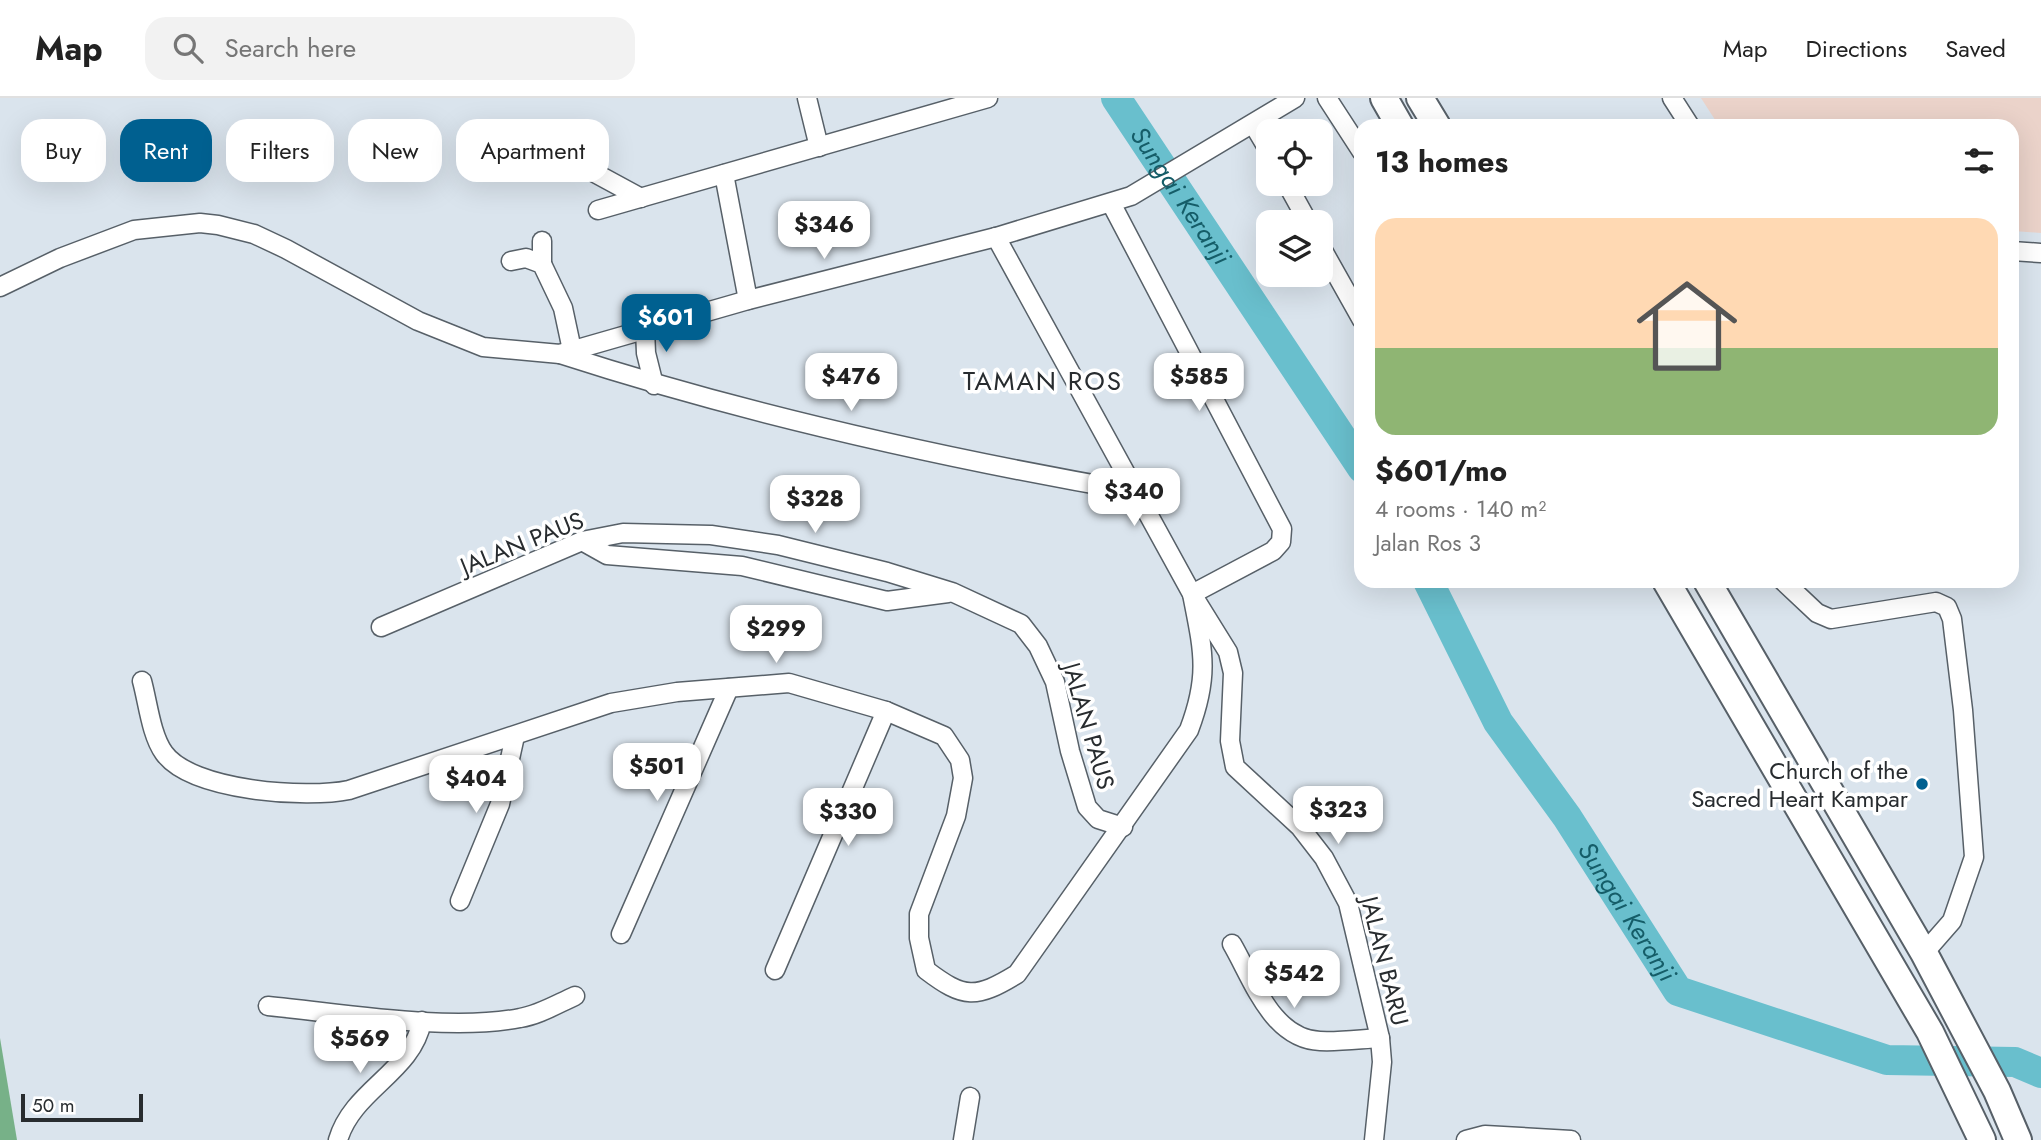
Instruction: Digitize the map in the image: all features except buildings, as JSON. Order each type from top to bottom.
[{"type":"highway","points":[[1420,98],[1433,119]]},
{"type":"highway","points":[[1670,588],[1930,1032],[1967,1104],[1982,1140]]},
{"type":"highway","points":[[1711,588],[1924,953],[1997,1091],[2018,1140]]},
{"type":"street","points":[[807,98],[818,147]]},
{"type":"street","points":[[598,210],[988,98]]},
{"type":"street","points":[[566,352],[748,300],[996,237],[1111,203],[1131,196],[1295,98]]},
{"type":"street","points":[[1327,98],[1354,140]]},
{"type":"street","points":[[1672,98],[1686,119]]},
{"type":"street","points":[[1254,124],[1256,128]]},
{"type":"street","points":[[724,174],[748,300]]},
{"type":"street","points":[[609,180],[642,198]]},
{"type":"street","points":[[1111,203],[1282,529],[1281,542],[1273,551],[1192,594]]},
{"type":"street","points":[[0,287],[60,258],[134,230],[200,223],[218,225],[254,234],[286,248],[418,321],[483,347],[566,352],[654,384],[969,463],[1137,492]]},
{"type":"street","points":[[142,681],[159,744],[173,762],[203,777],[261,791],[325,795],[515,736],[611,702],[677,692],[789,683],[886,711],[944,736],[960,760],[963,778],[956,816],[919,914],[919,937],[926,970],[952,990],[973,993],[991,990],[1017,974],[1189,730],[1198,707],[1205,658],[1192,594],[996,237]]},
{"type":"street","points":[[541,241],[542,264],[551,278],[563,309],[566,352]]},
{"type":"street","points":[[2019,251],[2041,253]]},
{"type":"street","points":[[511,261],[526,258],[542,264]]},
{"type":"street","points":[[1333,268],[1354,306]]},
{"type":"street","points":[[645,329],[646,353],[654,384]]},
{"type":"street","name":"JALAN PAUS","points":[[381,627],[582,541],[646,531],[711,535],[778,545],[952,592],[1021,624],[1038,646],[1055,682],[1070,751],[1087,807],[1098,819],[1123,827]]},
{"type":"street","points":[[582,541],[607,555],[742,566],[887,601],[952,592]]},
{"type":"street","points":[[1790,588],[1817,613],[1831,619],[1936,602],[1947,607],[1952,619],[1964,710],[1973,857],[1952,921],[1924,953]]},
{"type":"street","name":"JALAN BARU","points":[[1192,594],[1228,652],[1233,673],[1230,741],[1235,767],[1300,827],[1324,858],[1348,903],[1380,1038],[1382,1062],[1374,1140]]},
{"type":"street","points":[[621,934],[729,688]]},
{"type":"street","points":[[775,970],[886,711]]},
{"type":"street","points":[[460,901],[500,804],[515,736]]},
{"type":"street","points":[[1232,944],[1277,1022],[1297,1036],[1318,1041],[1380,1038]]},
{"type":"street","points":[[268,1006],[422,1021],[522,1018],[575,996]]},
{"type":"street","points":[[338,1140],[356,1105],[410,1053],[422,1021]]},
{"type":"street","points":[[964,1140],[970,1097]]},
{"type":"street","points":[[1466,1140],[1485,1136],[1571,1140]]},
{"type":"shaded area","points":[[1701,98],[2041,98],[2041,233],[2019,231],[2019,119],[1714,119]]},
{"type":"green space","points":[[0,1038],[17,1140],[0,1140]]},
{"type":"waterway","name":"Sungai Keranji","points":[[1116,98],[1354,456]]},
{"type":"waterway","name":"Sungai Keranji","points":[[1431,588],[1498,722],[1567,817],[1678,991],[1887,1060],[2015,1062],[2041,1073]]},
{"type":"place","name":"Church of the Sacred Heart Kampar","points":[[1922,784]]},
{"type":"district","name":"TAMAN ROS","points":[[1043,381]]}]
